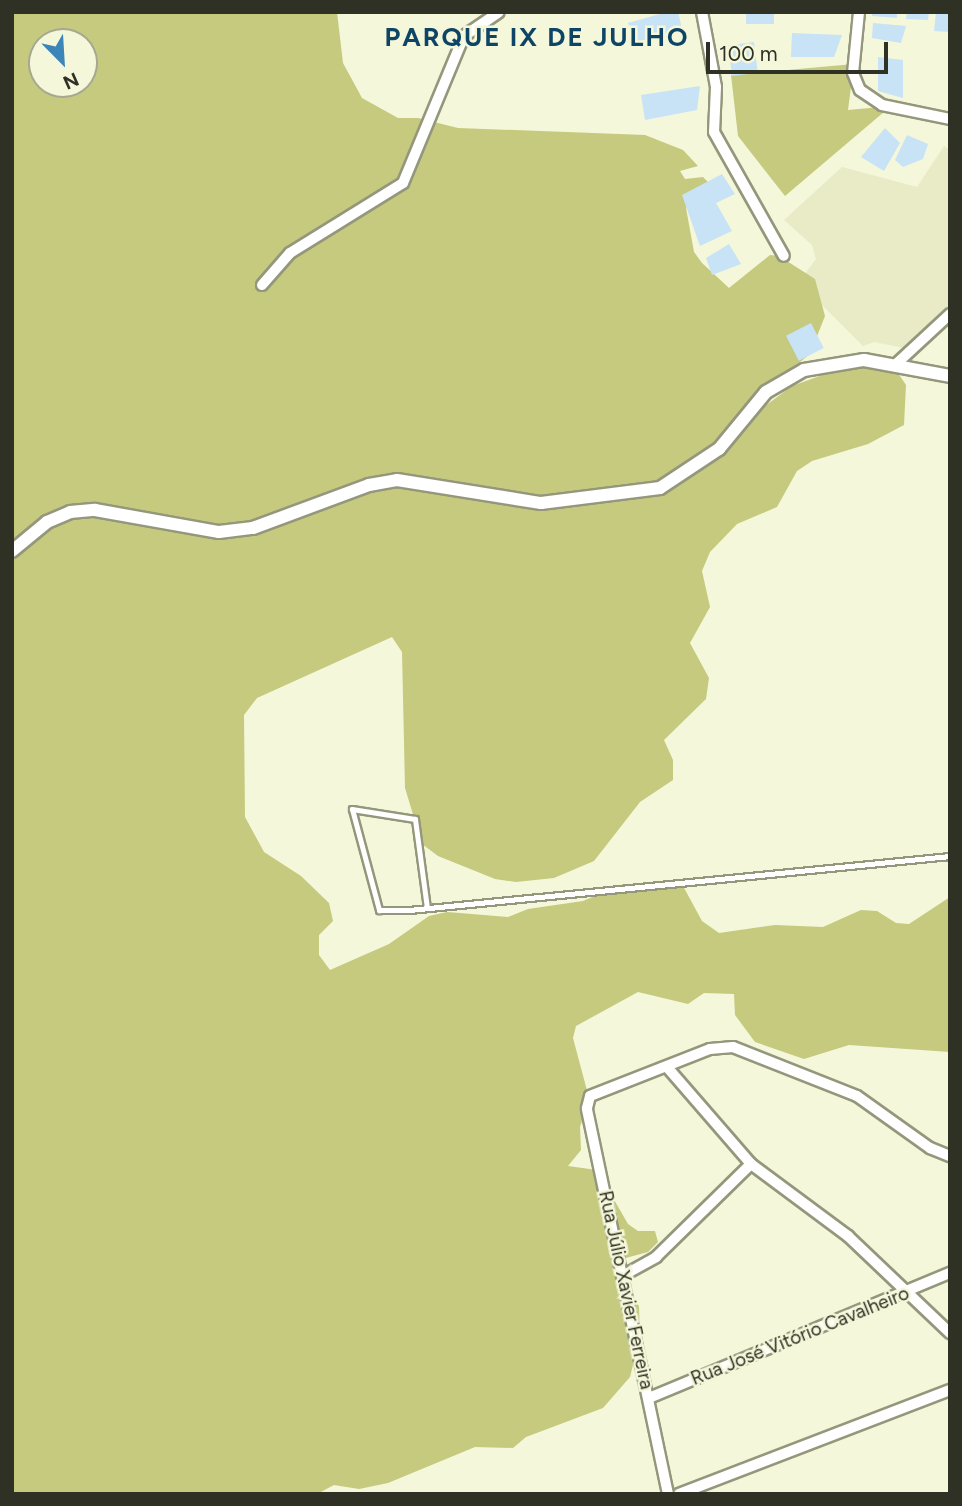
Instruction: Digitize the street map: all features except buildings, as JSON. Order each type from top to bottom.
[{"type":"street","points":[[262,285],[290,253],[403,183],[464,36],[499,12]]},
{"type":"street","points":[[702,12],[716,87],[716,138],[784,256]]},
{"type":"street","points":[[859,12],[853,72],[860,90],[882,105],[950,119]]},
{"type":"street","points":[[895,365],[950,314]]},
{"type":"street","points":[[12,551],[47,522],[71,512],[95,510],[219,532],[253,527],[369,485],[397,480],[541,503],[660,488],[719,449],[766,392],[804,370],[844,360],[895,365],[950,376]]},
{"type":"street","points":[[950,1156],[930,1148],[857,1096],[733,1047],[710,1049],[667,1067],[751,1164],[848,1236],[950,1333]]},
{"type":"street","name":"Rua Júlio Xavier Ferreira","points":[[667,1067],[599,1091],[590,1096],[587,1108],[668,1494]]},
{"type":"street","points":[[624,1275],[656,1257],[751,1164]]},
{"type":"street","name":"Rua José Vitório Cavalheiro","points":[[649,1398],[950,1273]]},
{"type":"street","points":[[679,1494],[950,1390]]},
{"type":"lane","points":[[427,908],[415,819],[352,809],[379,911],[427,908],[950,856]]},
{"type":"shaded area","points":[[944,146],[950,150],[950,310],[909,349],[874,342],[863,346],[799,282],[816,259],[812,245],[784,220],[842,167],[917,187]]},
{"type":"green space","points":[[12,12],[337,12],[343,63],[362,98],[398,118],[418,118],[458,128],[645,135],[683,150],[698,166],[680,171],[685,179],[703,177],[708,182],[686,208],[694,252],[702,263],[729,288],[770,255],[779,256],[815,279],[825,316],[810,354],[770,386],[742,423],[792,386],[853,364],[896,370],[906,385],[904,425],[868,444],[812,461],[797,471],[777,507],[737,524],[710,552],[702,571],[710,607],[690,643],[709,678],[706,699],[664,740],[673,760],[673,780],[640,802],[594,861],[554,878],[516,882],[495,879],[438,856],[422,844],[405,788],[402,652],[392,637],[257,698],[244,715],[245,817],[264,852],[301,876],[329,903],[333,921],[319,935],[319,955],[330,970],[389,944],[429,916],[447,912],[508,917],[528,909],[583,901],[623,884],[683,886],[702,921],[719,933],[775,925],[823,927],[861,910],[877,911],[896,923],[909,924],[950,897],[950,1052],[849,1045],[804,1059],[755,1042],[735,1015],[734,994],[704,993],[688,1004],[638,992],[576,1026],[573,1038],[589,1098],[580,1127],[581,1150],[568,1166],[597,1170],[628,1224],[638,1231],[655,1231],[658,1242],[648,1252],[622,1259],[628,1291],[639,1306],[640,1337],[630,1377],[603,1408],[526,1437],[513,1448],[475,1447],[388,1483],[359,1489],[334,1485],[317,1494],[12,1494]]},
{"type":"green space","points":[[854,64],[848,110],[891,106],[785,196],[738,136],[731,75]]},
{"type":"district","name":"PARQUE IX DE JULHO","points":[[537,38]]}]
